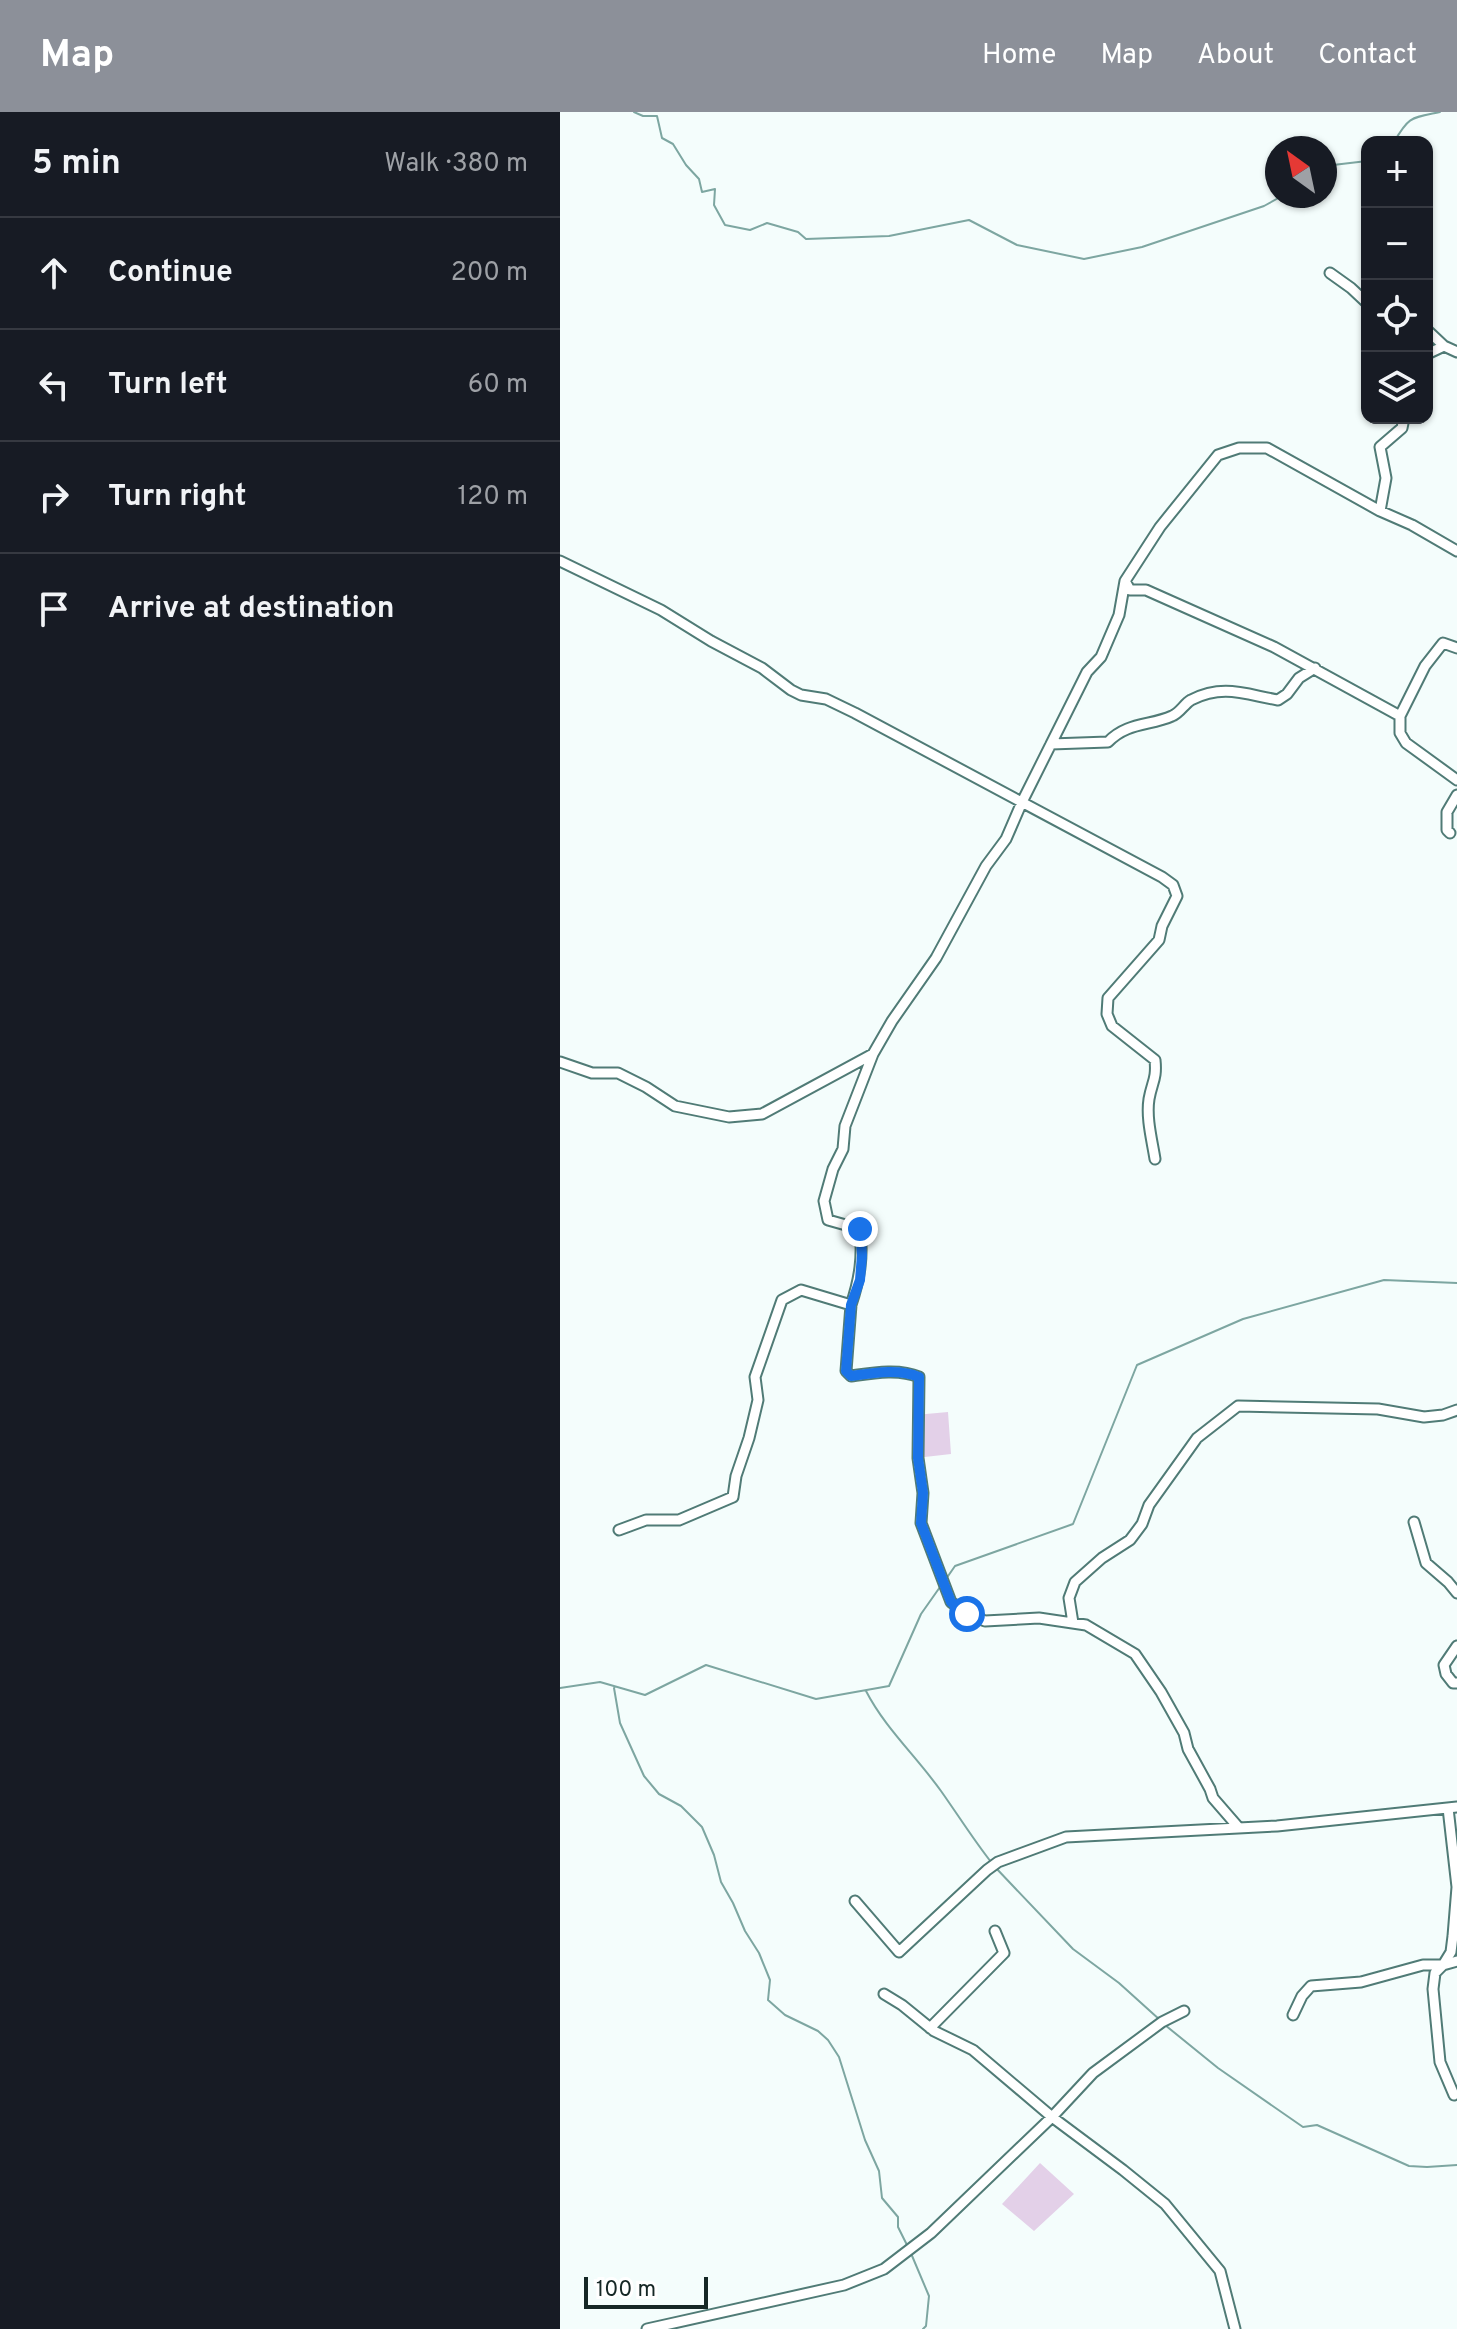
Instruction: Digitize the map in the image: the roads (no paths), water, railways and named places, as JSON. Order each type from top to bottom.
[{"type":"street","points":[[1330,273],[1361,297]]},
{"type":"street","points":[[1433,336],[1457,352]]},
{"type":"street","points":[[1431,352],[1444,346]]},
{"type":"street","points":[[1380,511],[1386,478],[1380,447],[1403,424]]},
{"type":"street","points":[[1239,1828],[1213,1798],[1188,1749],[1184,1733],[1135,1654],[1086,1625],[1039,1618],[985,1621],[967,1614],[951,1602],[921,1523],[923,1493],[918,1458],[919,1377],[878,1372],[851,1376],[846,1371],[851,1305],[860,1280],[860,1229],[828,1220],[824,1201],[833,1169],[843,1149],[845,1126],[873,1054],[936,958],[986,866],[1006,839],[1087,672],[1101,657],[1119,615],[1125,581],[1160,527],[1218,455],[1239,448],[1267,448],[1457,551]]},
{"type":"street","points":[[560,561],[661,610],[762,668],[791,690],[826,699],[1173,885],[1177,896],[1162,926],[1159,940],[1122,979],[1108,998],[1107,1006],[1112,1026],[1155,1060],[1157,1076],[1149,1100],[1149,1128],[1155,1159]]},
{"type":"street","points":[[1125,581],[1130,590],[1146,590],[1274,647],[1400,716]]},
{"type":"street","points":[[1457,648],[1443,643],[1425,666],[1400,716],[1400,733],[1406,743],[1457,780]]},
{"type":"street","points":[[1051,744],[1108,742],[1142,723],[1174,716],[1187,702],[1209,692],[1223,690],[1278,700],[1299,678],[1315,668]]},
{"type":"street","points":[[1450,833],[1447,830],[1447,812],[1457,795]]},
{"type":"street","points":[[560,1062],[592,1073],[618,1073],[675,1106],[729,1117],[762,1114],[873,1054]]},
{"type":"street","points":[[619,1530],[646,1520],[679,1520],[733,1497],[758,1400],[755,1377],[782,1300],[801,1290],[851,1305]]},
{"type":"street","points":[[1073,1623],[1069,1598],[1075,1582],[1102,1558],[1130,1540],[1142,1524],[1149,1505],[1197,1438],[1238,1406],[1378,1409],[1424,1417],[1457,1410]]},
{"type":"street","points":[[1414,1522],[1426,1563],[1457,1593]]},
{"type":"street","points":[[1457,1646],[1444,1665],[1446,1674],[1453,1683],[1457,1683]]},
{"type":"street","points":[[855,1901],[899,1952],[998,1862],[1066,1837],[1277,1826],[1453,1807],[1457,1887],[1451,1952],[1435,1973],[1433,1989],[1440,2062],[1454,2095]]},
{"type":"street","points":[[930,2028],[1004,1953],[995,1931]]},
{"type":"street","points":[[1293,2015],[1311,1986],[1361,1982],[1423,1965],[1457,1961]]},
{"type":"street","points":[[884,1994],[930,2028],[973,2050],[1052,2117],[1165,2204],[1220,2271],[1235,2329]]},
{"type":"street","points":[[647,2329],[844,2285],[884,2269],[910,2250],[1052,2117],[1093,2073],[1162,2022],[1184,2011]]},
{"type":"waterway","points":[[634,112],[657,116],[662,138],[673,144],[699,179],[702,192],[715,189],[714,205],[725,225],[750,230],[767,223],[798,232],[806,239],[889,236],[969,220],[1017,245],[1084,259],[1142,247],[1265,205]]},
{"type":"waterway","points":[[1398,136],[1412,120],[1440,112]]},
{"type":"waterway","points":[[1337,165],[1361,162]]},
{"type":"waterway","points":[[946,1579],[955,1566],[1073,1524],[1137,1365],[1243,1319],[1384,1280],[1457,1283]]},
{"type":"waterway","points":[[560,1688],[600,1682],[645,1695],[706,1665],[816,1699],[889,1686],[921,1614],[940,1587]]},
{"type":"waterway","points":[[614,1688],[620,1723],[644,1776],[659,1794],[681,1806],[702,1827],[721,1882],[770,1980],[768,2000],[785,2015],[818,2031],[839,2057],[865,2140],[879,2171],[882,2198],[898,2217],[898,2227],[907,2245]]},
{"type":"waterway","points":[[866,1691],[882,1717],[931,1778],[991,1862]]},
{"type":"waterway","points":[[995,1867],[1073,1949],[1119,1983],[1160,2020]]},
{"type":"waterway","points":[[1165,2025],[1218,2068],[1303,2127],[1317,2125],[1409,2166],[1457,2165]]},
{"type":"waterway","points":[[910,2251],[929,2296],[926,2326],[923,2329]]}]
